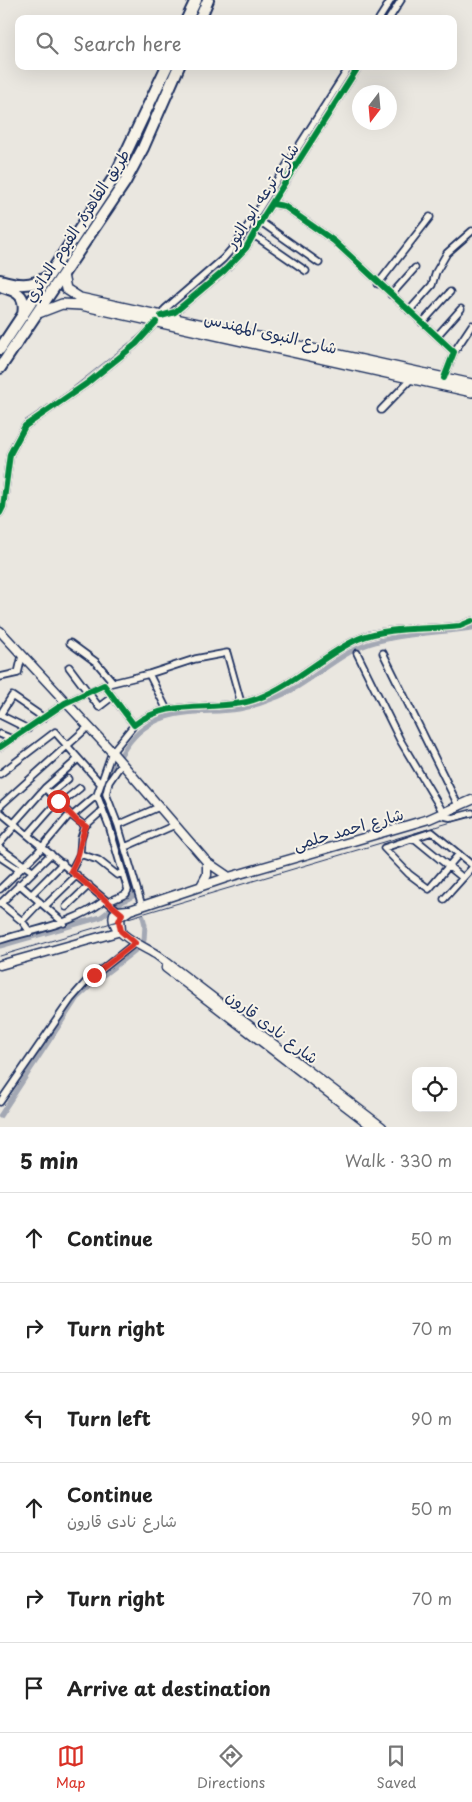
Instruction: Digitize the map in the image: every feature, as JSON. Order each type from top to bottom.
[{"type":"highway","points":[[190,15],[196,0]]},
{"type":"highway","points":[[202,15],[209,1]]},
{"type":"highway","name":"طريق القاهرة, الفيوم الدائري","points":[[0,349],[82,228],[125,159],[165,70]]},
{"type":"highway","name":"طريق القاهرة, الفيوم الدائري","points":[[0,368],[91,234],[135,164],[177,70]]},
{"type":"highway","points":[[82,228],[91,234]]},
{"type":"highway","points":[[0,280],[32,285],[50,276]]},
{"type":"highway","points":[[0,287],[15,290],[22,296],[24,303],[22,316]]},
{"type":"main road","name":"شارع النبوى المهندس","points":[[63,275],[64,285],[74,296],[159,319],[472,384]]},
{"type":"main road","name":"شارع النبوى المهندس","points":[[36,314],[54,306],[71,304],[159,319]]},
{"type":"main road","name":"شارع النبوى المهندس","points":[[268,343],[472,392]]},
{"type":"main road","points":[[0,631],[113,753],[207,862],[229,876]]},
{"type":"main road","name":"شارع احمد حلمى","points":[[121,911],[142,906],[229,876],[442,814],[472,800]]},
{"type":"main road","points":[[201,886],[207,875],[207,862]]},
{"type":"main road","points":[[121,911],[113,919],[115,926],[121,931]]},
{"type":"main road","points":[[0,965],[121,931]]},
{"type":"main road","name":"شارع نادى قارون","points":[[121,931],[199,995],[382,1127]]},
{"type":"main road","name":"شارع نادى قارون","points":[[280,1052],[373,1127]]},
{"type":"street","points":[[382,15],[391,0]]},
{"type":"street","points":[[392,15],[401,0]]},
{"type":"street","name":"شارع ترعه ابو النور","points":[[159,319],[165,309],[223,259],[237,243],[347,70]]},
{"type":"street","name":"شارع ترعه ابو النور","points":[[159,319],[175,312],[224,271],[246,248],[357,70]]},
{"type":"street","points":[[273,204],[284,206],[334,241],[370,273],[378,284],[454,352]]},
{"type":"street","points":[[378,284],[430,217]]},
{"type":"street","points":[[261,222],[319,263]]},
{"type":"street","points":[[409,311],[432,285],[436,272],[447,254],[472,231]]},
{"type":"street","points":[[254,235],[306,271]]},
{"type":"street","points":[[391,296],[415,268]]},
{"type":"street","points":[[422,323],[450,292]]},
{"type":"street","points":[[437,336],[461,309]]},
{"type":"street","points":[[0,513],[3,507],[10,454],[25,426],[92,379],[136,344],[159,319]]},
{"type":"street","points":[[444,378],[454,352],[472,325]]},
{"type":"street","points":[[381,410],[412,379]]},
{"type":"street","points":[[0,933],[3,939],[64,923],[128,892],[124,872],[97,795],[113,753],[134,726],[150,715],[167,710],[241,703],[272,691],[365,637],[460,626],[472,621]]},
{"type":"street","points":[[70,644],[96,662],[113,682]]},
{"type":"street","points":[[0,747],[65,703],[104,685],[149,674],[195,659],[227,653],[241,703]]},
{"type":"street","points":[[357,654],[400,740],[442,814],[453,818],[472,813]]},
{"type":"street","points":[[383,654],[459,807]]},
{"type":"street","points":[[0,677],[18,673],[22,656]]},
{"type":"street","points":[[69,667],[99,707],[112,697]]},
{"type":"street","points":[[149,674],[167,710]]},
{"type":"street","points":[[104,685],[134,726]]},
{"type":"street","points":[[28,729],[0,715],[12,696],[44,718]]},
{"type":"street","points":[[0,806],[88,727]]},
{"type":"street","points":[[0,774],[55,732],[100,783]]},
{"type":"street","points":[[0,734],[12,740]]},
{"type":"street","points":[[0,843],[45,788],[78,759]]},
{"type":"street","points":[[121,762],[109,782],[106,794],[118,825],[142,906]]},
{"type":"street","points":[[51,794],[68,779]]},
{"type":"street","points":[[45,788],[71,815],[86,826]]},
{"type":"street","points":[[28,835],[59,802],[80,788]]},
{"type":"street","points":[[0,889],[3,881],[42,847],[71,815],[97,795]]},
{"type":"street","points":[[118,825],[159,807]]},
{"type":"street","points":[[71,871],[80,854],[81,838],[86,826],[103,810]]},
{"type":"street","points":[[0,812],[121,911]]},
{"type":"street","points":[[125,847],[175,824]]},
{"type":"street","points":[[444,900],[472,866],[458,854],[432,832],[384,848],[409,874],[429,889],[458,854]]},
{"type":"street","points":[[414,838],[463,878]]},
{"type":"street","points":[[0,848],[21,867]]},
{"type":"street","points":[[30,932],[22,921],[0,904],[51,854]]},
{"type":"street","points":[[80,854],[98,860],[117,875],[124,872]]},
{"type":"street","points":[[0,856],[32,871]]},
{"type":"street","points":[[31,895],[63,863]]},
{"type":"street","points":[[22,921],[77,875]]},
{"type":"street","points":[[19,884],[64,923]]},
{"type":"street","points":[[66,908],[89,886]]},
{"type":"street","points":[[0,1102],[71,999],[90,978],[135,943]]},
{"type":"waterway","points":[[386,15],[395,0]]},
{"type":"waterway","points":[[250,228],[346,78]]},
{"type":"waterway","points":[[11,443],[24,421],[67,392],[145,330]]},
{"type":"waterway","points":[[105,799],[102,790],[130,741],[155,721],[178,714],[239,709],[264,702],[293,690],[350,652],[378,641],[409,635],[472,628]]},
{"type":"waterway","points":[[0,946],[101,917],[118,904],[135,895],[124,855]]},
{"type":"waterway","points":[[143,917],[145,925],[144,940]]},
{"type":"waterway","points":[[0,1116],[77,998],[137,949]]},
{"type":"railway","points":[[0,956],[472,816]]},
{"type":"cycle path","points":[[161,316],[175,312],[224,271],[246,248],[265,214],[356,70]]},
{"type":"cycle path","points":[[273,204],[284,206],[334,241],[454,352],[444,378]]},
{"type":"cycle path","points":[[0,513],[3,507],[10,454],[25,426],[86,384],[136,344],[156,322]]},
{"type":"cycle path","points":[[0,747],[65,703],[104,685],[134,725],[148,716],[163,711],[244,703],[259,698],[285,685],[345,646],[370,635],[395,630],[460,626],[472,621]]},
{"type":"route","points":[[58,801],[78,822],[86,826],[81,838],[80,854],[71,871],[122,914],[119,921],[121,931],[135,943],[94,975]]}]
